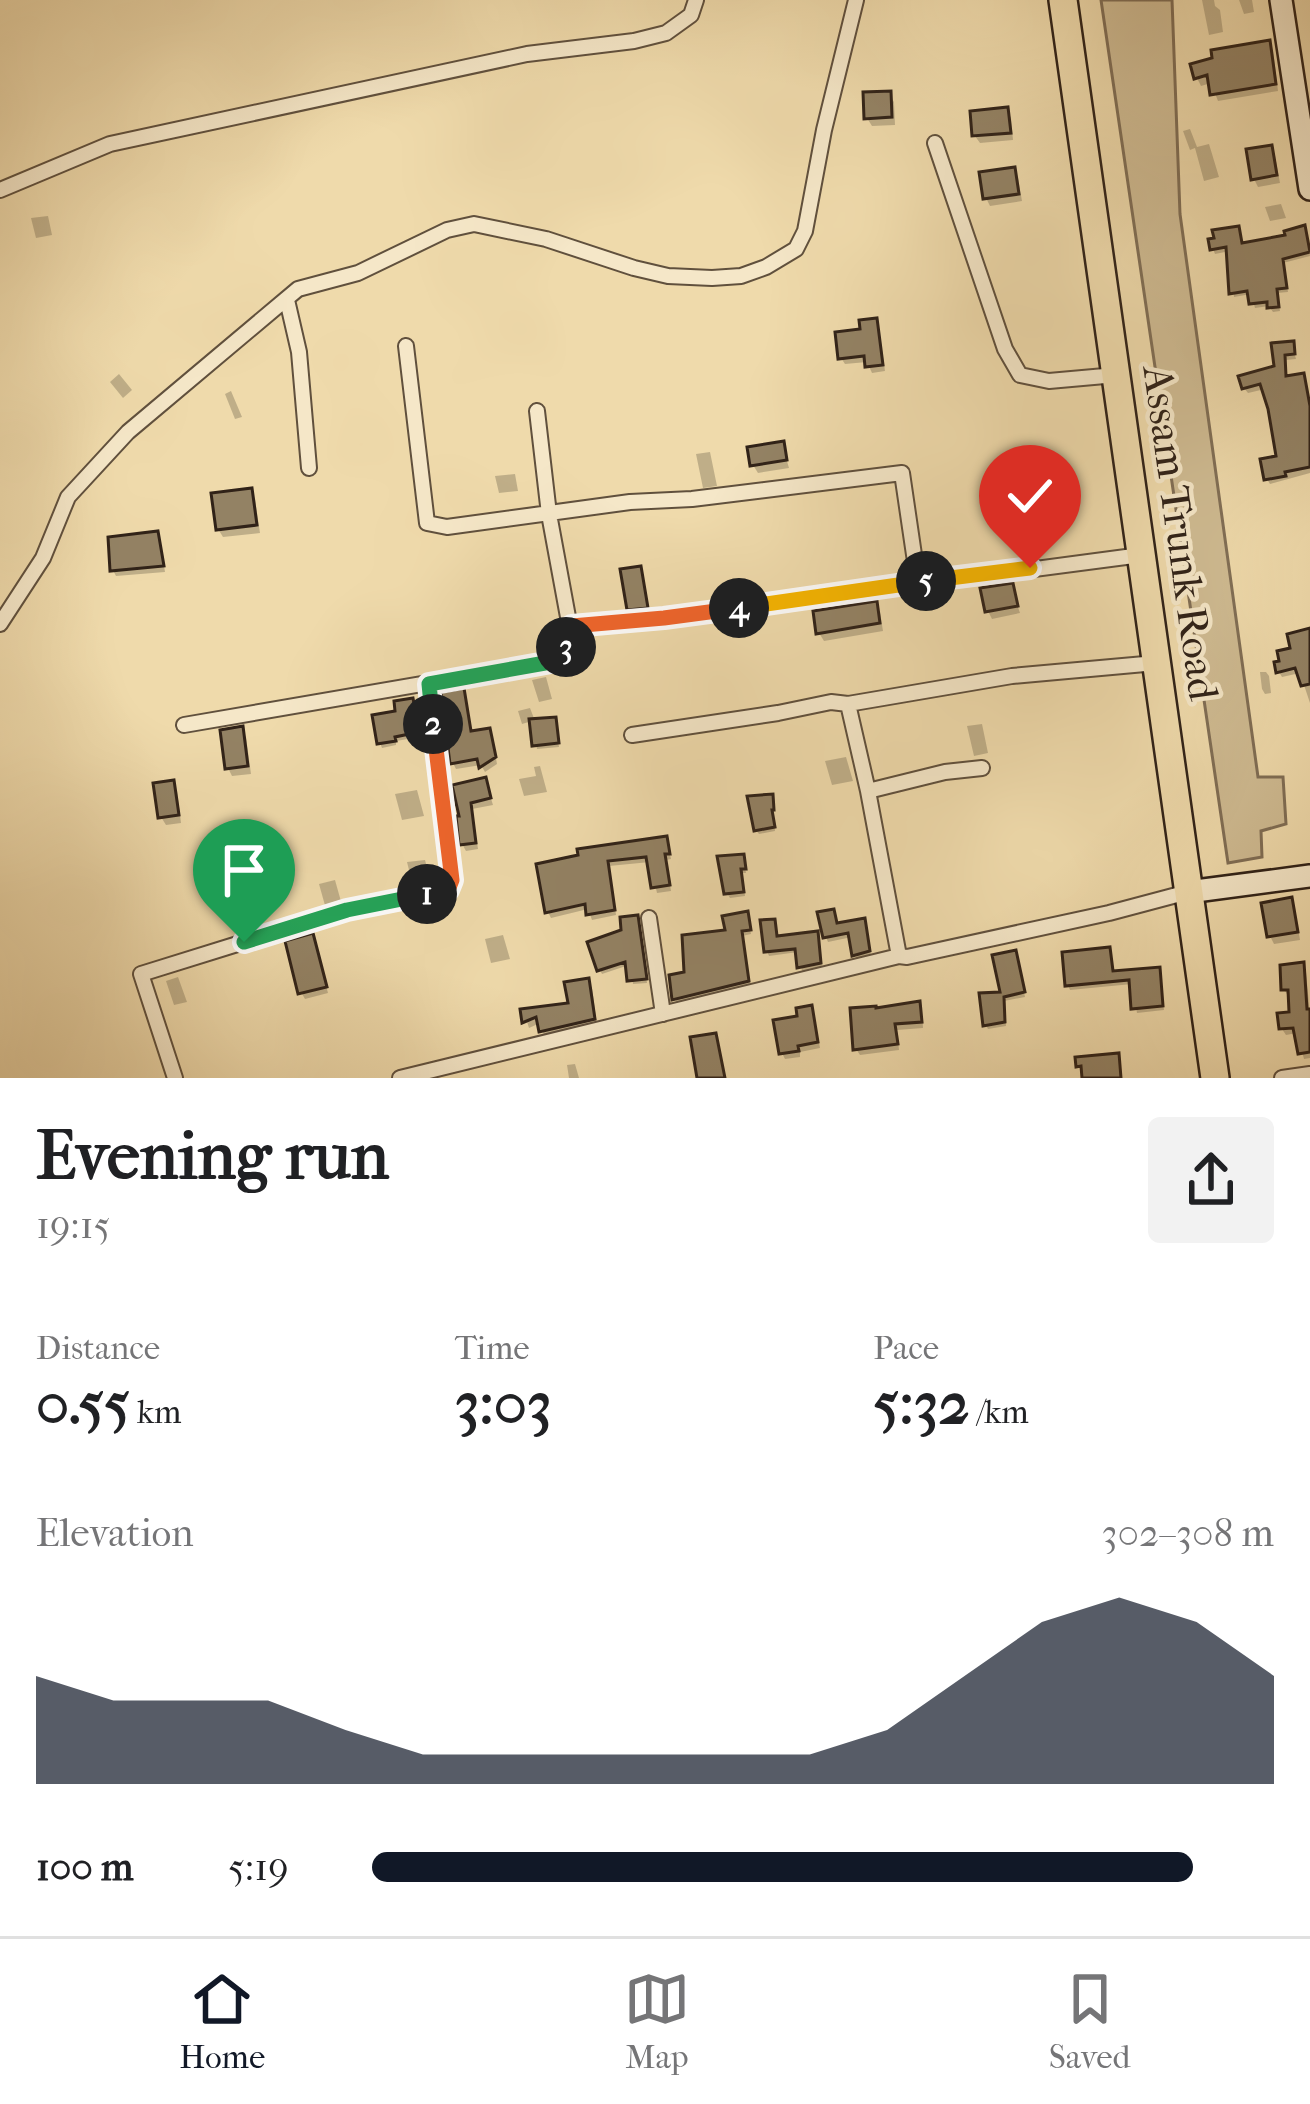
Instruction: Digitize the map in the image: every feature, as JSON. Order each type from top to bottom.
[{"type":"highway","name":"Assam Trunk Road","points":[[1063,0],[1215,1078]]},
{"type":"street","points":[[0,190],[110,144],[527,54],[666,33],[691,15],[696,0]]},
{"type":"street","points":[[0,624],[43,558],[68,497],[128,432],[298,289],[358,273],[448,230],[474,224],[547,239],[668,276],[741,276],[796,249],[806,231],[824,130],[856,0]]},
{"type":"street","points":[[1281,0],[1310,189]]},
{"type":"street","points":[[935,143],[1005,349],[1020,376],[1049,381],[1115,375]]},
{"type":"street","points":[[287,300],[299,352],[309,468]]},
{"type":"street","points":[[406,346],[427,523],[447,527],[902,473],[919,582]]},
{"type":"street","points":[[184,724],[562,660],[572,626],[549,514],[537,411]]},
{"type":"street","points":[[572,626],[1141,555]]},
{"type":"street","points":[[632,735],[1000,678],[1156,663]]},
{"type":"street","points":[[175,1078],[141,974],[347,910],[448,890],[452,880],[429,684]]},
{"type":"street","points":[[848,704],[898,956]]},
{"type":"street","points":[[868,791],[982,768]]},
{"type":"street","points":[[400,1078],[898,956],[907,958],[1188,892],[1310,876]]},
{"type":"street","points":[[649,918],[663,1014]]},
{"type":"street","points":[[1282,1078],[1310,1074]]},
{"type":"shaded area","points":[[1101,0],[1172,0],[1180,214],[1258,777],[1283,777],[1286,824],[1261,831],[1262,857],[1228,863]]},
{"type":"building","points":[[1270,40],[1276,84],[1210,95],[1207,75],[1194,79],[1190,64],[1212,58],[1211,50]]},
{"type":"building","points":[[891,91],[892,117],[864,119],[863,92]]},
{"type":"building","points":[[1008,107],[1011,133],[972,136],[970,111]]},
{"type":"building","points":[[1272,145],[1277,175],[1251,180],[1246,149]]},
{"type":"building","points":[[1015,167],[1019,194],[983,199],[979,172]]},
{"type":"building","points":[[1305,225],[1310,252],[1283,259],[1287,288],[1277,289],[1279,307],[1267,308],[1267,302],[1249,304],[1247,291],[1229,294],[1226,247],[1210,250],[1212,230],[1239,226],[1242,243],[1285,235],[1284,231]]},
{"type":"building","points":[[877,318],[883,365],[865,367],[864,356],[838,359],[835,332],[860,329],[859,320]]},
{"type":"building","points":[[1294,341],[1295,354],[1285,355],[1286,376],[1304,373],[1310,406],[1310,467],[1264,480],[1260,459],[1276,456],[1268,409],[1260,384],[1242,389],[1238,376],[1274,366],[1271,343]]},
{"type":"building","points":[[784,441],[787,460],[750,466],[747,447]]},
{"type":"building","points":[[252,488],[257,525],[216,530],[211,493]]},
{"type":"building","points":[[158,531],[164,566],[110,571],[108,537]]},
{"type":"building","points":[[641,566],[648,608],[627,610],[620,569]]},
{"type":"building","points":[[1013,583],[1018,606],[985,612],[980,588]]},
{"type":"building","points":[[877,601],[880,623],[816,634],[813,611]]},
{"type":"building","points":[[1310,628],[1310,684],[1301,686],[1295,668],[1276,673],[1274,662],[1279,661],[1277,651],[1290,648],[1287,634]]},
{"type":"building","points":[[464,688],[471,731],[490,728],[496,757],[479,768],[477,759],[450,764],[441,692]]},
{"type":"building","points":[[413,698],[419,732],[377,744],[372,715],[395,711],[394,701]]},
{"type":"building","points":[[556,717],[559,743],[532,746],[529,719]]},
{"type":"building","points":[[243,726],[248,766],[225,769],[220,730]]},
{"type":"building","points":[[486,777],[491,798],[471,803],[476,843],[459,845],[452,785]]},
{"type":"building","points":[[174,780],[179,815],[158,818],[153,783]]},
{"type":"building","points":[[773,794],[775,827],[754,831],[747,796]]},
{"type":"building","points":[[667,836],[670,885],[651,888],[646,857],[608,861],[615,910],[586,915],[585,904],[545,913],[536,864],[578,855],[577,849]]},
{"type":"building","points":[[744,854],[744,892],[724,894],[717,856]]},
{"type":"building","points":[[1292,897],[1298,932],[1267,937],[1261,903]]},
{"type":"building","points":[[834,909],[837,923],[865,918],[870,951],[852,956],[848,933],[823,938],[817,912]]},
{"type":"building","points":[[748,911],[751,930],[742,931],[749,981],[672,1000],[669,975],[684,972],[682,935],[725,930],[722,916]]},
{"type":"building","points":[[638,915],[647,979],[627,981],[625,962],[597,971],[587,942],[621,930],[620,917]]},
{"type":"building","points":[[775,919],[777,936],[818,931],[821,963],[797,968],[795,949],[764,952],[760,920]]},
{"type":"building","points":[[313,933],[327,987],[298,994],[285,941]]},
{"type":"building","points":[[1110,947],[1113,971],[1160,967],[1163,1006],[1131,1009],[1129,980],[1065,986],[1062,952]]},
{"type":"building","points":[[1016,950],[1025,992],[1004,997],[1005,1022],[983,1026],[979,993],[1000,992],[992,955]]},
{"type":"building","points":[[1304,962],[1310,1052],[1298,1054],[1293,1028],[1279,1029],[1277,1013],[1289,1012],[1288,990],[1281,990],[1280,965]]},
{"type":"building","points":[[589,978],[595,1019],[539,1032],[536,1017],[522,1023],[520,1009],[568,1003],[564,982]]},
{"type":"building","points":[[920,1001],[922,1022],[895,1024],[898,1044],[853,1050],[850,1008]]},
{"type":"building","points":[[812,1005],[818,1042],[779,1054],[773,1020],[797,1016],[796,1008]]},
{"type":"building","points":[[716,1033],[725,1078],[697,1078],[690,1037]]},
{"type":"building","points":[[1119,1053],[1121,1078],[1082,1078],[1081,1066],[1076,1067],[1075,1057]]},
{"type":"route","points":[[244,942],[347,910],[448,890],[452,880],[429,684],[562,660],[572,626],[664,618],[1030,568]]}]
